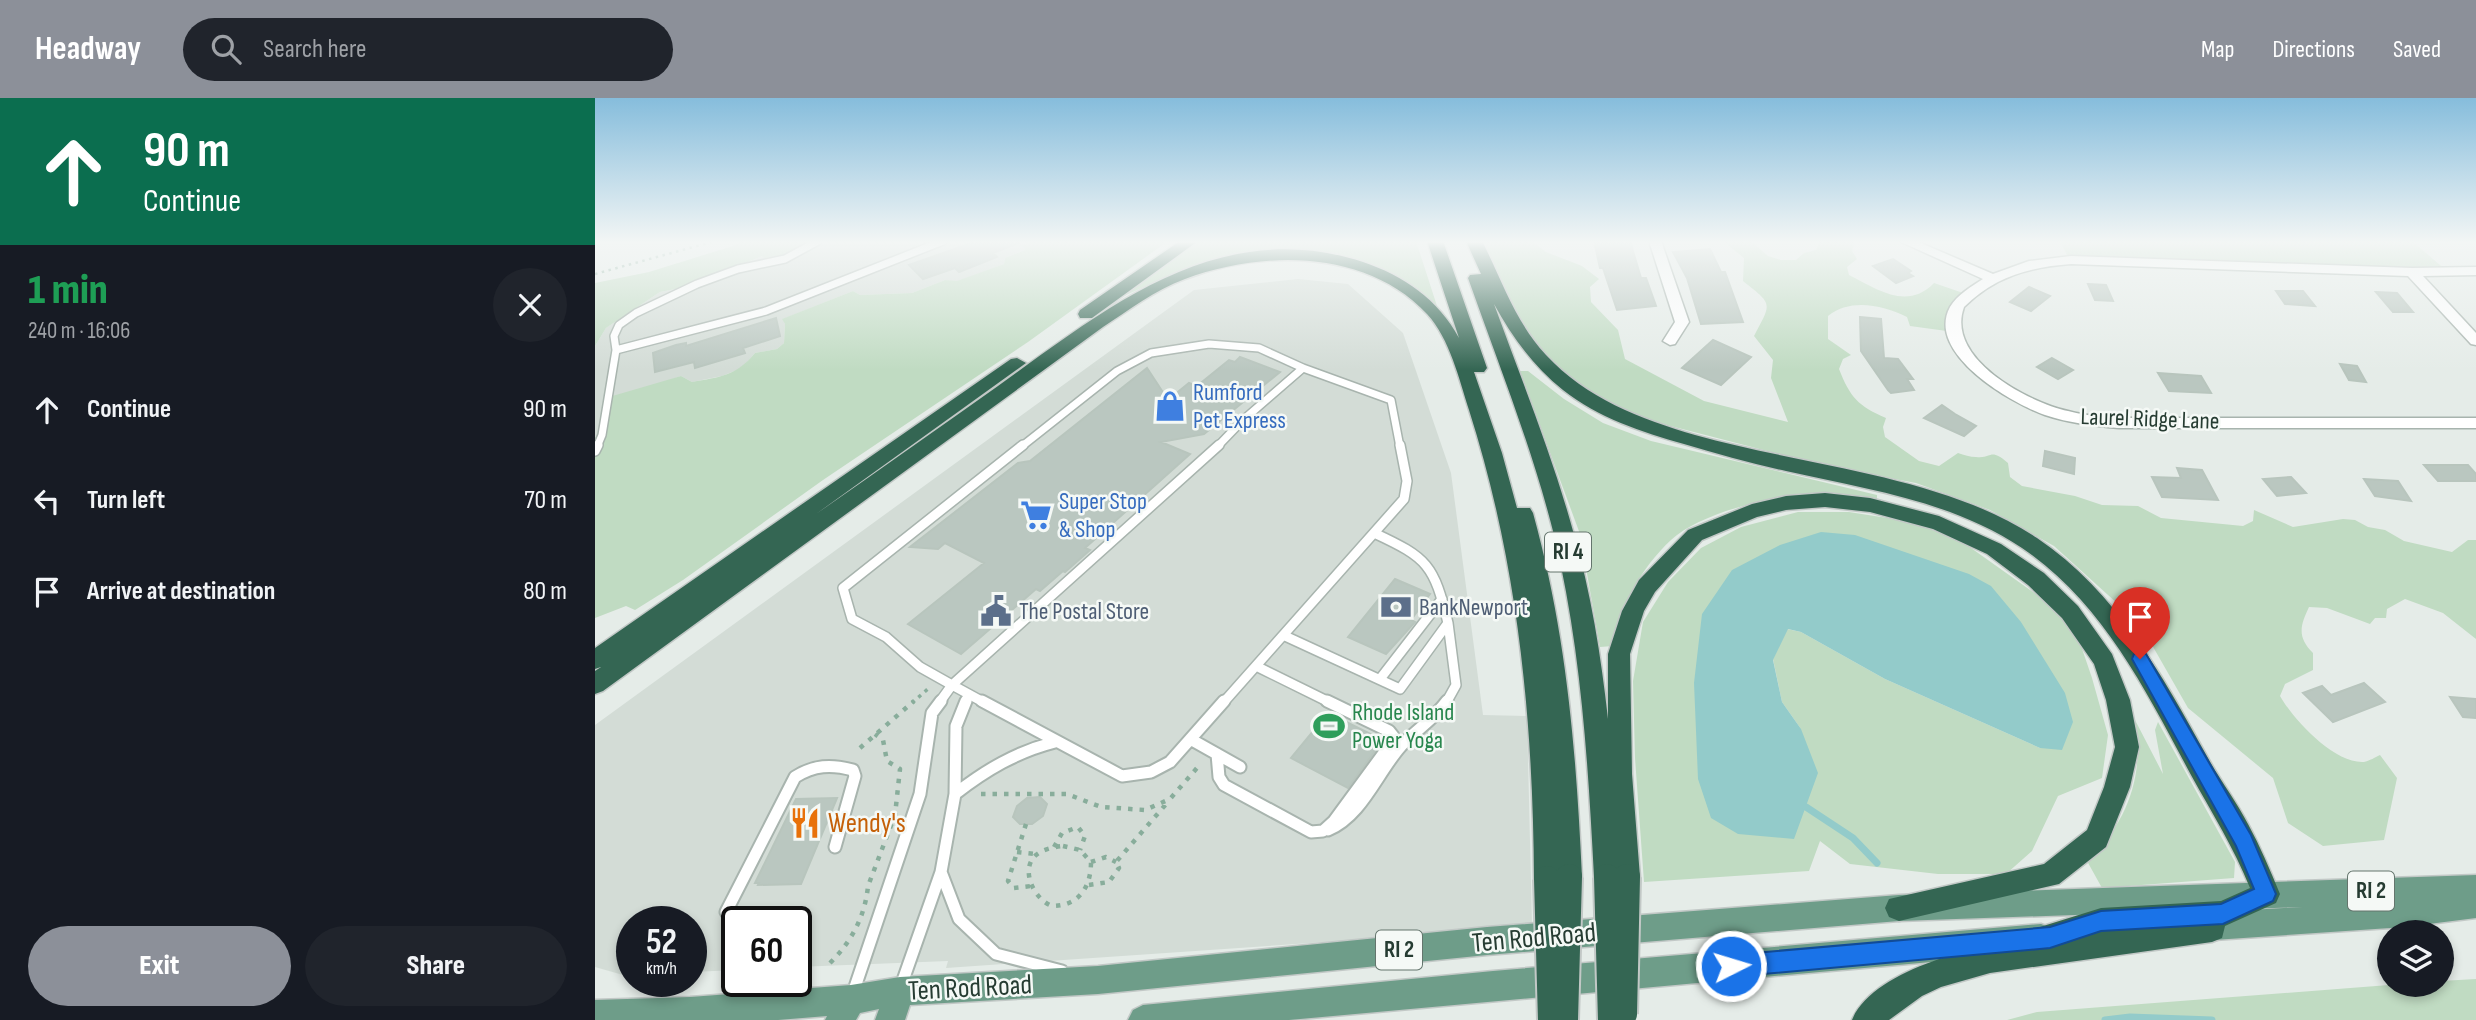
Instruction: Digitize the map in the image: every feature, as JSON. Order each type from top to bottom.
[{"type":"highway","points":[[595,660],[1129,284]]},
{"type":"highway","points":[[595,684],[1097,323],[1164,284]]},
{"type":"highway","points":[[1398,284],[1434,312],[1452,338],[1485,428],[1514,534],[1525,596],[1558,878],[1551,1020]]},
{"type":"highway","name":"RI 4","points":[[1450,284],[1496,418],[1542,587],[1559,702],[1558,878],[1565,1020]]},
{"type":"highway","name":"RI 4","points":[[1479,284],[1531,429],[1564,534],[1586,637],[1617,877],[1611,1020]]},
{"type":"highway","points":[[1493,284],[1523,337],[1559,378],[1598,405],[1644,426],[1724,450],[1889,487],[1949,505],[2004,528],[2028,542],[2069,573],[2102,606],[2151,675],[2210,786],[2244,841],[2266,894],[2223,914],[2101,921],[2050,937]]},
{"type":"highway","points":[[1624,1020],[1617,877],[1619,654],[1633,611],[1647,586],[1695,535],[1752,511],[1786,503],[1825,500],[1870,505],[1950,528],[1994,548],[2045,587],[2070,612],[2104,661],[2118,700],[2127,747],[2117,787],[2097,838],[2050,875],[1987,891],[1899,908]]},
{"type":"highway","points":[[1867,1020],[1883,1003],[1921,979],[1954,965],[2018,953],[2227,926]]},
{"type":"main road","name":"Ten Rod Road","points":[[595,1016],[845,1010],[900,991],[1098,980],[1487,941],[1899,908],[2476,888]]},
{"type":"main road","name":"Ten Rod Road","points":[[1143,1020],[1493,985],[2050,937],[2405,914],[2476,905]]},
{"type":"main road","points":[[890,1020],[900,991]]},
{"type":"street","points":[[1669,284],[1682,322],[1670,341]]},
{"type":"street","name":"Laurel Ridge Lane","points":[[1984,284],[1959,303],[1954,318],[1956,335],[1965,354],[1983,373],[2007,391],[2046,410],[2079,418],[2125,422],[2476,423]]},
{"type":"street","points":[[2423,284],[2476,341]]},
{"type":"lane","points":[[595,451],[602,435],[616,350],[614,336],[619,325],[636,313],[697,284]]},
{"type":"lane","points":[[616,350],[766,311],[834,284]]},
{"type":"lane","points":[[1209,344],[1259,348],[1303,368],[1391,400],[1408,481],[1404,499],[1374,533],[1258,667],[1170,762],[1151,772],[1122,776],[920,667],[887,637],[852,619],[843,588],[1117,371],[1151,353],[1209,344]]},
{"type":"lane","points":[[845,1010],[920,794],[932,713],[952,685],[1303,368]]},
{"type":"lane","points":[[1217,754],[1219,776],[1234,792],[1303,829],[1311,832],[1323,831],[1345,823],[1402,745],[1431,721],[1446,703],[1456,685],[1448,623],[1432,567],[1410,549],[1374,533]]},
{"type":"lane","points":[[1380,679],[1442,600]]},
{"type":"lane","points":[[1285,635],[1400,689],[1448,623]]},
{"type":"lane","points":[[1258,667],[1389,731],[1393,736],[1392,742],[1353,797],[1323,831]]},
{"type":"lane","points":[[900,991],[941,873],[955,794],[957,726],[968,695]]},
{"type":"lane","points":[[1192,740],[1240,767]]},
{"type":"lane","points":[[955,794],[989,767],[1027,748],[1056,742]]},
{"type":"lane","points":[[729,906],[796,777],[810,767],[832,763],[853,770],[855,776],[835,848]]},
{"type":"lane","points":[[941,873],[959,919],[996,954],[1098,980]]},
{"type":"path","points":[[860,748],[940,678]]},
{"type":"path","points":[[830,963],[853,937],[867,898],[868,886],[895,815],[900,769],[887,761],[883,740],[875,734]]},
{"type":"path","points":[[1116,862],[1197,768]]},
{"type":"path","points":[[981,793],[1077,796],[1101,807],[1130,811],[1145,810],[1170,799]]},
{"type":"path","points":[[1026,824],[1008,881],[1014,888],[1031,886]]},
{"type":"path","points":[[1054,847],[1064,831],[1078,827],[1084,836],[1080,850]]},
{"type":"path","points":[[1017,852],[1038,854],[1054,847],[1080,850],[1091,862],[1088,885],[1074,901],[1055,906],[1038,899],[1031,886],[1032,862],[1038,854]]},
{"type":"path","points":[[1088,885],[1103,885],[1109,882],[1119,868],[1116,862],[1106,857],[1091,862]]},
{"type":"shaded area","points":[[935,284],[912,293],[860,295],[853,291],[783,319],[784,343],[777,349],[755,353],[742,368],[722,376],[692,382],[681,376],[647,388],[599,437],[595,437],[595,346],[606,328],[660,292],[691,286]]},
{"type":"shaded area","points":[[1250,284],[1348,284],[1403,333],[1451,473],[1483,715],[1527,716],[1532,925],[1386,935],[1385,938],[946,968],[948,961],[812,966],[812,906],[721,906],[721,971],[707,971],[707,906],[616,906],[616,973],[595,967],[595,725],[1194,290]]},
{"type":"green space","points":[[595,284],[696,284],[660,292],[606,328],[595,346]]},
{"type":"green space","points":[[935,284],[1108,284],[1028,342],[823,480],[683,580],[635,610],[626,606],[595,618],[595,437],[599,437],[609,397],[681,376],[692,382],[734,371],[755,353],[777,349],[784,343],[785,324],[782,319],[853,291],[860,295],[912,293]]},
{"type":"green space","points":[[1138,284],[1151,284],[1115,300]]},
{"type":"green space","points":[[1398,284],[1430,284],[1437,306],[1433,307],[1415,291]]},
{"type":"green space","points":[[1500,284],[1593,284],[1590,287],[1591,302],[1618,330],[1625,359],[1704,401],[1788,422],[1771,378],[1773,360],[1754,336],[1767,305],[1747,284],[1866,284],[1892,295],[1913,296],[1937,284],[1969,295],[1954,332],[1910,326],[1907,317],[1888,309],[1867,305],[1846,307],[1828,316],[1828,339],[1851,355],[1843,359],[1839,369],[1851,394],[1862,405],[1886,418],[1883,427],[1885,437],[1919,461],[1939,466],[1958,453],[1974,457],[1994,455],[2008,463],[2010,477],[2022,486],[2075,496],[2102,505],[2138,506],[2161,518],[2243,526],[2253,521],[2254,510],[2293,527],[2343,519],[2355,520],[2368,527],[2385,530],[2404,541],[2452,552],[2468,540],[2476,540],[2476,639],[2443,613],[2405,599],[2387,609],[2386,618],[2375,618],[2370,624],[2327,608],[2309,607],[2302,636],[2313,653],[2313,670],[2285,684],[2280,696],[2304,728],[2328,748],[2352,761],[2364,762],[2380,755],[2397,778],[2384,840],[2323,846],[2288,823],[2273,778],[2188,708],[2140,624],[2054,546],[1990,510],[1916,483],[1830,467],[1628,415],[1573,381],[1531,346]]},
{"type":"green space","points":[[1520,371],[1528,371],[1564,399],[1603,423],[1651,441],[1877,495],[1877,500],[1796,495],[1738,507],[1684,530],[1660,551],[1634,588],[1621,616],[1613,646],[1600,647],[1580,534]]},
{"type":"green space","points":[[1798,512],[1849,512],[1913,522],[1964,543],[2054,607],[2078,637],[2108,735],[2102,778],[2058,796],[2032,851],[2006,874],[1938,874],[1850,864],[1820,841],[1809,871],[1644,882],[1635,758],[1633,681],[1643,622],[1668,582],[1701,548],[1741,527]],"holes":[[[1702,614],[2021,622],[2040,748],[1885,679],[1801,632],[1787,629],[1773,659],[1782,702],[1801,729]]]},
{"type":"green space","points":[[2135,720],[2163,774],[2155,730],[2158,722],[2235,862],[2234,878],[2102,888],[2087,861],[2113,831],[2130,797],[2137,760]]},
{"type":"green space","points":[[2476,979],[2476,1020],[2007,1020],[2037,1012],[2377,986],[2377,997],[2454,997],[2454,980]]},
{"type":"water","points":[[1821,532],[1855,535],[1969,574],[1991,586],[2021,622],[2065,693],[2073,722],[2062,750],[2040,748],[1885,679],[1801,632],[1788,629],[1773,660],[1782,702],[1801,729],[1818,773],[1794,839],[1738,834],[1711,818],[1698,779],[1694,683],[1702,614],[1732,570],[1780,545]]},
{"type":"building","points":[[1608,284],[1648,284],[1656,306],[1617,310]]},
{"type":"building","points":[[1689,284],[1729,284],[1743,322],[1701,324]]},
{"type":"building","points":[[2088,284],[2106,285],[2113,301],[2095,300]]},
{"type":"building","points":[[2029,287],[2050,296],[2031,311],[2010,302]]},
{"type":"building","points":[[2276,291],[2303,291],[2315,306],[2285,304]]},
{"type":"building","points":[[2376,292],[2397,293],[2413,312],[2393,312]]},
{"type":"building","points":[[1860,317],[1881,319],[1884,358],[1898,359],[1913,379],[1907,379],[1914,390],[1891,393],[1888,390],[1861,351]]},
{"type":"building","points":[[776,318],[780,336],[743,348],[745,353],[695,368],[694,362],[655,372],[653,353],[676,345],[686,343],[686,346]]},
{"type":"building","points":[[1713,340],[1751,357],[1721,385],[1682,368]]},
{"type":"building","name":"Super Stop & Shop","points":[[1240,357],[1280,372],[1204,434],[1161,442],[1190,454],[1085,548],[1090,550],[1065,572],[1040,591],[1036,589],[961,654],[908,624],[984,563],[945,543],[938,549],[910,547],[1018,463],[1030,461],[1147,368],[1168,400],[1189,383],[1197,386],[1229,360],[1235,362]]},
{"type":"building","points":[[2052,358],[2073,370],[2058,379],[2037,367]]},
{"type":"building","points":[[2340,364],[2357,366],[2366,382],[2349,380]]},
{"type":"building","points":[[2158,373],[2201,376],[2211,393],[2169,391]]},
{"type":"building","points":[[1942,405],[1976,426],[1964,436],[1924,418]]},
{"type":"building","points":[[2045,451],[2075,458],[2074,474],[2043,466]]},
{"type":"building","points":[[2424,465],[2468,465],[2476,474],[2476,481],[2438,481]]},
{"type":"building","points":[[2177,468],[2202,470],[2218,500],[2162,497],[2152,477],[2181,478]]},
{"type":"building","points":[[2291,477],[2306,493],[2277,496],[2263,479]]},
{"type":"building","points":[[2364,479],[2398,481],[2411,501],[2375,496]]},
{"type":"building","name":"BankNewport","points":[[1395,579],[1430,594],[1411,620],[1415,622],[1386,654],[1348,637]]},
{"type":"building","points":[[2364,683],[2385,702],[2333,722],[2303,693],[2322,686],[2331,695]]},
{"type":"building","points":[[2450,697],[2476,699],[2476,718],[2463,717]]},
{"type":"building","points":[[1328,713],[1383,740],[1348,788],[1291,758]]},
{"type":"building","points":[[1040,797],[1047,804],[1043,816],[1032,824],[1020,824],[1013,817],[1017,806],[1027,798]]},
{"type":"building","name":"Wendy's","points":[[837,798],[801,884],[755,883],[796,799]]},
{"type":"waterway","points":[[1806,807],[1853,838],[1877,863]]},
{"type":"waterway","points":[[2105,1020],[2130,1017],[2212,1020]]},
{"type":"place","name":"Rumford Pet Express","points":[[1170,406]]},
{"type":"place","name":"Super Stop & Shop","points":[[1036,515]]},
{"type":"place","name":"BankNewport","points":[[1396,607]]},
{"type":"place","name":"The Postal Store","points":[[996,611]]},
{"type":"place","name":"Rhode Island Power Yoga","points":[[1329,726]]},
{"type":"place","name":"Wendy's","points":[[805,823]]},
{"type":"route","points":[[1731,966],[2050,937],[2101,921],[2223,914],[2266,894],[2244,841],[2210,786],[2172,711],[2140,659]]}]
